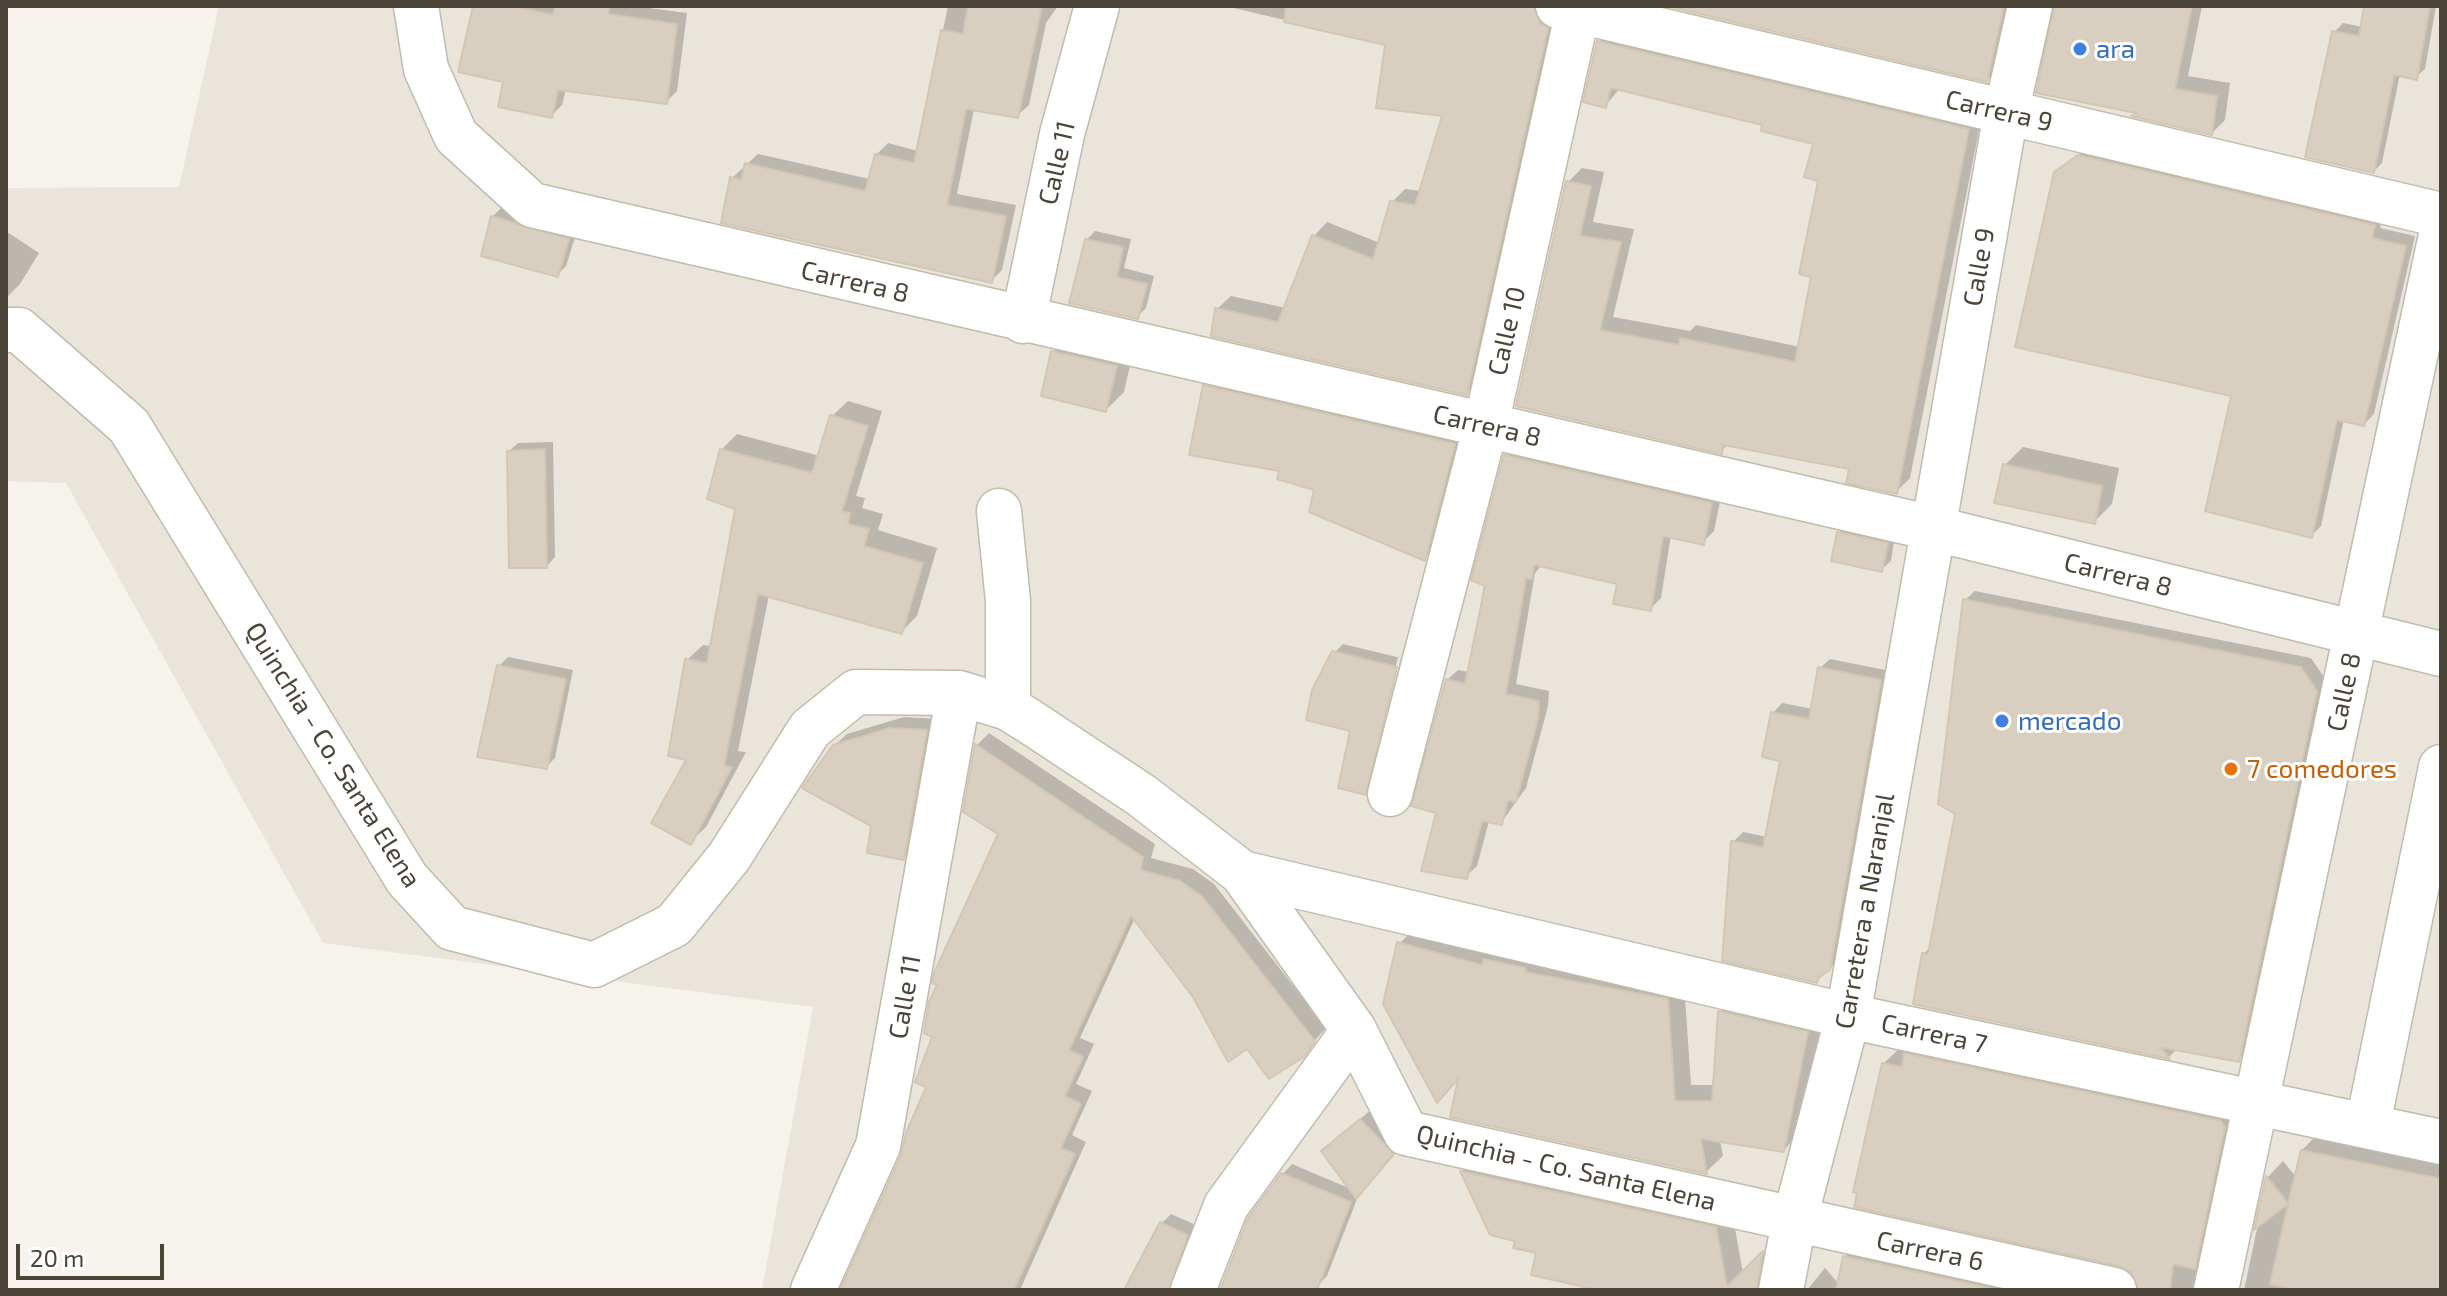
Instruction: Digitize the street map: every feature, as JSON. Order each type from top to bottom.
[{"type":"street","name":"Carrera 8","points":[[416,6],[426,69],[456,136],[532,205],[1023,321],[1932,528],[2441,654]]},
{"type":"street","name":"Calle 11","points":[[1023,321],[1062,134],[1097,6]]},
{"type":"street","name":"Calle 9","points":[[1932,528],[2006,113],[2030,6]]},
{"type":"street","name":"Carrera 9","points":[[1572,8],[2441,215]]},
{"type":"street","name":"Calle 10","points":[[1390,794],[1486,425],[1572,8]]},
{"type":"street","name":"Calle 8","points":[[2216,1290],[2441,235]]},
{"type":"street","name":"Quinchia - Co. Santa Elena","points":[[6,330],[19,330],[129,426],[407,879],[452,928],[594,965],[674,925],[729,857],[810,729],[856,692],[959,693],[1008,708],[1141,795],[1242,873],[1354,1030],[1406,1133],[1794,1222]]},
{"type":"street","points":[[999,511],[1008,601],[1008,708]]},
{"type":"street","name":"Carretera a Naranjal","points":[[1781,1290],[1794,1222],[1848,1016],[1932,528]]},
{"type":"street","name":"Calle 11","points":[[813,1290],[878,1146],[959,693]]},
{"type":"street","points":[[2368,1124],[2441,767]]},
{"type":"street","name":"Carrera 7","points":[[1242,873],[1848,1016],[2368,1124],[2441,1142]]},
{"type":"street","points":[[1193,1290],[1226,1206],[1354,1030]]},
{"type":"street","name":"Carrera 6","points":[[1794,1222],[2114,1290]]},
{"type":"shaded area","points":[[219,6],[2441,6],[2441,1290],[762,1290],[813,1007],[323,943],[66,483],[6,481],[6,188],[179,187]]},
{"type":"building","points":[[473,6],[513,6],[553,15],[555,6],[610,6],[608,14],[677,24],[667,104],[558,90],[552,118],[498,107],[503,82],[458,72]]},
{"type":"building","points":[[968,6],[1042,6],[1018,118],[966,109],[947,205],[1006,216],[992,283],[721,223],[730,177],[741,180],[745,163],[865,191],[875,154],[914,163],[941,30],[963,34]]},
{"type":"building","points":[[1286,6],[1534,6],[1540,24],[1548,28],[1467,395],[1211,336],[1215,308],[1278,322],[1312,235],[1373,259],[1390,201],[1415,205],[1442,116],[1376,108],[1385,45],[1284,22]]},
{"type":"building","points":[[1667,6],[2004,6],[1987,82]]},
{"type":"building","points":[[2054,6],[2192,6],[2175,89],[2217,96],[2212,135],[2131,116],[2136,113],[2036,93]]},
{"type":"building","points":[[2364,6],[2430,6],[2417,80],[2394,75],[2374,173],[2305,157],[2332,31],[2359,36]]},
{"type":"building","points":[[1597,41],[1969,129],[1897,494],[1846,483],[1849,469],[1723,445],[1722,454],[1516,406],[1566,181],[1591,186],[1580,236],[1621,242],[1600,330],[1679,345],[1680,338],[1795,362],[1811,277],[1799,274],[1818,181],[1804,177],[1813,144],[1761,131],[1762,125],[1611,88],[1606,108],[1583,102]]},
{"type":"building","points":[[2078,155],[2375,225],[2372,238],[2406,246],[2364,426],[2337,420],[2312,538],[2205,511],[2231,396],[2015,347],[2054,172]]},
{"type":"building","points":[[491,216],[569,239],[558,277],[481,256]]},
{"type":"building","points":[[1085,239],[1123,247],[1117,277],[1147,284],[1138,319],[1069,303]]},
{"type":"building","points":[[1051,351],[1117,366],[1106,412],[1041,396]]},
{"type":"building","points":[[1203,385],[1455,444],[1425,561],[1309,512],[1314,490],[1277,479],[1279,471],[1189,455]]},
{"type":"building","points":[[830,415],[868,426],[842,511],[850,513],[848,524],[869,529],[864,546],[923,563],[902,634],[758,594],[724,766],[732,767],[691,845],[651,823],[686,760],[668,756],[685,659],[707,663],[735,509],[707,499],[720,449],[812,473]]},
{"type":"building","points":[[545,449],[547,568],[509,568],[507,451]]},
{"type":"building","points":[[1504,455],[1712,503],[1704,545],[1663,536],[1651,611],[1613,604],[1617,584],[1534,565],[1532,579],[1526,578],[1506,694],[1539,701],[1538,719],[1516,802],[1508,800],[1502,825],[1482,821],[1467,879],[1421,871],[1436,813],[1411,806],[1446,679],[1465,684],[1485,586],[1471,580]]},
{"type":"building","points":[[2003,464],[2102,486],[2095,524],[1994,503]]},
{"type":"building","points":[[1837,532],[1888,543],[1882,572],[1831,561]]},
{"type":"building","points":[[1963,599],[2301,667],[2317,691],[2239,1062],[2160,1047],[2170,1059],[1913,1004],[1922,953],[1928,954],[1955,814],[1938,804]]},
{"type":"building","points":[[1332,651],[1397,667],[1366,795],[1338,788],[1350,731],[1306,720],[1312,690]]},
{"type":"building","points":[[497,665],[566,679],[547,769],[477,757]]},
{"type":"building","points":[[1818,667],[1881,680],[1830,970],[1819,977],[1817,983],[1722,961],[1731,841],[1763,847],[1780,761],[1762,757],[1771,712],[1809,719]]},
{"type":"building","points":[[890,728],[927,730],[904,860],[867,853],[871,826],[802,788],[833,745]]},
{"type":"building","points":[[975,744],[1143,857],[1141,870],[1180,881],[1202,896],[1315,1041],[1304,1057],[1269,1079],[1247,1049],[1228,1062],[1193,997],[1131,916],[1069,1050],[1083,1057],[1065,1096],[1081,1104],[1061,1148],[1075,1154],[1014,1290],[840,1290],[901,1156],[906,1133],[926,1087],[915,1082],[932,1037],[924,1033],[929,1002],[937,985],[932,983],[934,973],[998,834],[963,812]]},
{"type":"building","points":[[1397,942],[1482,965],[1483,959],[1526,968],[1525,972],[1668,999],[1675,1101],[1712,1101],[1718,1011],[1808,1032],[1784,1152],[1701,1139],[1707,1174],[1450,1117],[1458,1079],[1437,1103],[1383,1004]]},
{"type":"building","points":[[1904,1053],[2221,1121],[2225,1127],[2195,1269],[2173,1264],[2170,1290],[2138,1290],[2131,1272],[2119,1266],[1854,1207],[1857,1193],[1853,1192],[1882,1063],[1902,1067]]},
{"type":"building","points":[[1360,1119],[1394,1154],[1356,1199],[1321,1151]]},
{"type":"building","points":[[2301,1150],[2441,1179],[2441,1290],[2296,1290],[2270,1284],[2288,1204],[2254,1230],[2266,1176],[2288,1203]]},
{"type":"building","points":[[1460,1171],[1716,1227],[1727,1286],[1763,1251],[1757,1290],[1598,1290],[1531,1275],[1536,1253],[1513,1248],[1515,1241],[1490,1235]]},
{"type":"building","points":[[1281,1173],[1351,1202],[1317,1290],[1220,1290],[1248,1218]]},
{"type":"building","points":[[1160,1222],[1188,1235],[1169,1290],[1124,1290]]},
{"type":"building","points":[[1843,1256],[1999,1290],[1836,1290]]},
{"type":"place","name":"ara","points":[[2080,49]]},
{"type":"place","name":"mercado","points":[[2002,721]]},
{"type":"place","name":"7 comedores","points":[[2231,769]]}]
